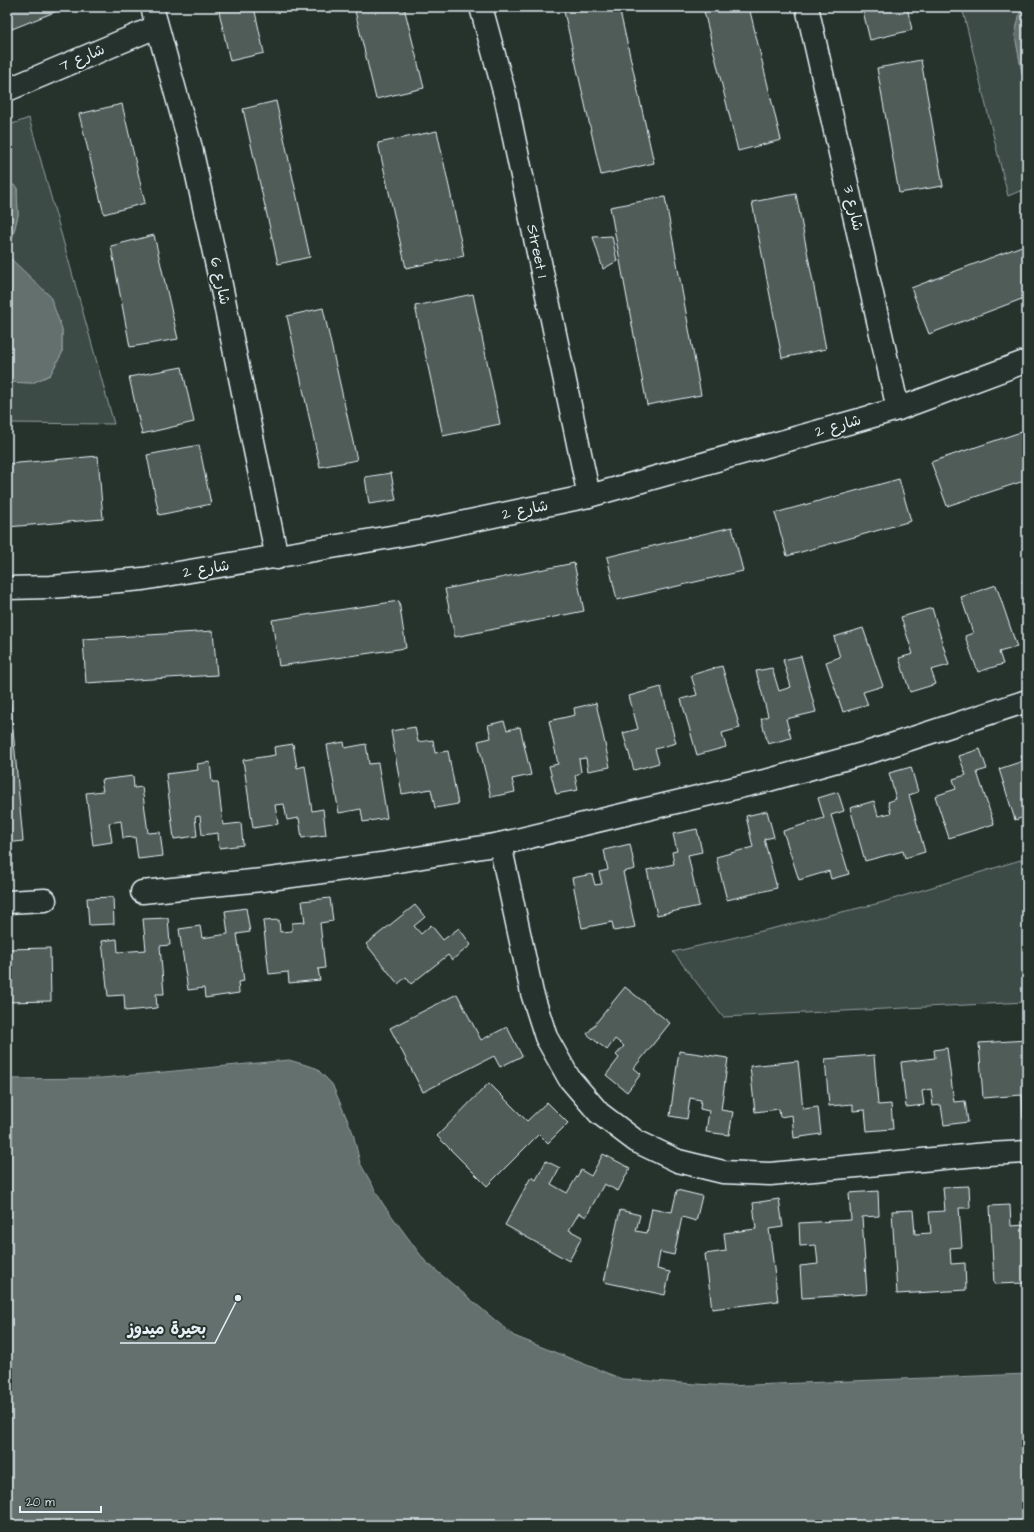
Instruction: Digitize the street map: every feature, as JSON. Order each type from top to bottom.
[{"type":"street","name":"Street 1","points":[[482,7],[505,95],[589,496]]},
{"type":"street","name":"شارع 3","points":[[807,7],[898,409]]},
{"type":"street","name":"شارع 7","points":[[7,90],[154,17]]},
{"type":"street","name":"شارع 6","points":[[154,17],[193,156],[277,558]]},
{"type":"street","name":"شارع 2","points":[[7,588],[51,587],[143,579],[277,558],[408,534],[589,496],[898,409],[1027,361]]},
{"type":"street","points":[[142,892],[262,880],[359,867],[500,844],[769,780],[880,748],[1027,701]]},
{"type":"street","points":[[500,844],[532,993],[546,1037],[569,1078],[599,1113],[636,1141],[685,1163],[723,1172],[770,1174],[964,1156],[1027,1152]]},
{"type":"street","points":[[7,902],[45,900]]},
{"type":"shaded area","points":[[962,7],[1021,7],[1022,9],[1015,35],[1027,99],[1027,188],[1008,196]]},
{"type":"shaded area","points":[[1021,7],[1027,7],[1027,99],[1015,35]]},
{"type":"shaded area","points":[[29,118],[114,424],[7,423],[7,382],[32,383],[50,375],[62,353],[62,329],[10,258],[10,247],[18,215],[17,188],[7,180],[7,126]]},
{"type":"shaded area","points":[[7,180],[17,188],[18,215],[10,247],[10,258],[50,296],[62,329],[62,353],[50,375],[32,383],[7,382]]},
{"type":"shaded area","points":[[1027,858],[1027,1002],[723,1017],[673,952],[880,903]]},
{"type":"shaded area","points":[[289,1060],[316,1068],[332,1084],[353,1133],[360,1163],[383,1204],[425,1261],[514,1336],[622,1379],[727,1386],[1027,1374],[1027,1525],[7,1525],[7,1079],[102,1078]]},
{"type":"building","points":[[7,7],[67,7],[7,31]]},
{"type":"building","points":[[218,7],[254,7],[264,53],[230,61]]},
{"type":"building","points":[[354,7],[404,7],[424,88],[376,99]]},
{"type":"building","points":[[563,7],[619,7],[654,163],[601,175]]},
{"type":"building","points":[[703,7],[749,7],[781,140],[738,151]]},
{"type":"building","points":[[862,7],[907,7],[912,30],[870,40]]},
{"type":"building","points":[[921,60],[943,186],[899,193],[877,68]]},
{"type":"building","points":[[276,101],[310,257],[278,264],[243,109]]},
{"type":"building","points":[[122,104],[145,203],[104,214],[79,114]]},
{"type":"building","points":[[437,131],[464,256],[406,268],[378,143]]},
{"type":"building","points":[[796,194],[826,349],[782,358],[752,202]]},
{"type":"building","points":[[665,197],[701,395],[647,405],[610,207]]},
{"type":"building","points":[[154,235],[178,339],[130,347],[111,246]]},
{"type":"building","points":[[612,236],[617,261],[603,269],[593,237]]},
{"type":"building","points":[[1027,244],[1027,297],[929,334],[911,288]]},
{"type":"building","points":[[473,294],[500,424],[443,436],[415,306]]},
{"type":"building","points":[[323,308],[357,460],[320,467],[287,316]]},
{"type":"building","points":[[182,367],[194,422],[142,434],[129,377]]},
{"type":"building","points":[[1027,430],[1027,480],[947,506],[931,462]]},
{"type":"building","points":[[199,445],[211,504],[159,515],[147,455]]},
{"type":"building","points":[[98,456],[103,519],[7,527],[7,464]]},
{"type":"building","points":[[391,473],[396,500],[369,504],[365,477]]},
{"type":"building","points":[[899,479],[911,521],[787,556],[775,513]]},
{"type":"building","points":[[732,527],[743,571],[617,600],[607,557]]},
{"type":"building","points":[[574,563],[584,611],[455,637],[445,589]]},
{"type":"building","points":[[1027,579],[1027,595],[1022,581]]},
{"type":"building","points":[[996,585],[1017,647],[999,652],[1003,664],[978,672],[965,636],[973,633],[961,597]]},
{"type":"building","points":[[399,601],[406,648],[279,666],[272,620]]},
{"type":"building","points":[[932,608],[949,665],[931,670],[936,684],[910,692],[899,658],[913,654],[901,617]]},
{"type":"building","points":[[863,628],[883,686],[863,692],[868,705],[843,712],[826,662],[840,657],[834,637]]},
{"type":"building","points":[[213,631],[217,675],[86,683],[83,639]]},
{"type":"building","points":[[801,656],[816,712],[786,719],[791,738],[768,744],[761,719],[768,716],[756,671],[772,668],[779,691],[791,687],[783,660]]},
{"type":"building","points":[[7,662],[23,841],[7,843]]},
{"type":"building","points":[[722,666],[740,728],[722,733],[726,747],[697,755],[681,699],[697,695],[691,675]]},
{"type":"building","points":[[661,687],[676,743],[655,749],[659,763],[634,770],[623,733],[638,729],[629,696]]},
{"type":"building","points":[[596,703],[610,767],[588,771],[586,758],[579,759],[581,772],[575,776],[578,790],[556,794],[549,766],[558,764],[549,721],[575,715],[574,708]]},
{"type":"building","points":[[504,721],[507,730],[520,727],[531,775],[512,779],[515,792],[491,797],[478,741],[491,738],[488,725]]},
{"type":"building","points":[[415,727],[418,742],[433,740],[435,753],[448,751],[458,804],[435,808],[431,789],[402,794],[391,731]]},
{"type":"building","points":[[344,742],[345,748],[366,744],[369,764],[378,763],[387,818],[363,822],[361,809],[339,813],[327,745]]},
{"type":"building","points":[[293,744],[297,768],[305,766],[312,811],[323,809],[326,835],[302,838],[299,818],[287,820],[284,804],[275,805],[278,824],[253,828],[243,760],[275,755],[274,747]]},
{"type":"building","points":[[980,749],[987,769],[977,772],[994,824],[949,838],[935,796],[956,789],[953,779],[966,775],[959,756]]},
{"type":"building","points":[[1027,754],[1027,816],[1015,820],[999,769],[1023,761],[1021,756]]},
{"type":"building","points":[[210,762],[212,782],[218,782],[223,825],[241,823],[243,845],[219,848],[218,833],[202,835],[200,816],[195,817],[197,836],[174,839],[166,774],[198,770],[197,764]]},
{"type":"building","points":[[911,767],[918,792],[909,795],[925,852],[905,858],[903,851],[865,861],[850,808],[874,801],[878,816],[891,813],[888,802],[896,799],[889,773]]},
{"type":"building","points":[[133,776],[134,788],[142,787],[148,833],[160,832],[163,856],[138,859],[135,837],[123,838],[121,821],[109,823],[112,842],[93,845],[86,793],[103,791],[101,780]]},
{"type":"building","points":[[838,792],[844,811],[831,815],[849,874],[831,879],[829,871],[799,880],[783,831],[824,818],[818,798]]},
{"type":"building","points":[[767,811],[774,837],[764,839],[777,888],[727,900],[716,857],[753,847],[746,816]]},
{"type":"building","points":[[697,829],[702,852],[688,855],[699,906],[657,915],[647,870],[674,864],[672,852],[677,851],[673,834]]},
{"type":"building","points":[[630,844],[635,869],[623,872],[635,927],[614,931],[612,922],[582,928],[572,878],[592,874],[595,885],[602,884],[599,872],[608,870],[604,850]]},
{"type":"building","points":[[113,897],[114,924],[89,925],[87,898]]},
{"type":"building","points":[[330,898],[333,921],[320,923],[325,968],[318,969],[320,980],[289,983],[288,972],[269,974],[263,921],[279,920],[280,932],[292,931],[292,923],[305,922],[302,901]]},
{"type":"building","points":[[415,905],[425,917],[414,926],[421,934],[431,925],[443,940],[459,928],[471,945],[452,960],[448,955],[411,984],[406,977],[398,984],[366,944]]},
{"type":"building","points":[[246,908],[250,932],[237,934],[244,981],[238,982],[239,993],[205,998],[204,988],[188,990],[179,929],[200,926],[202,938],[228,934],[225,911]]},
{"type":"building","points":[[168,918],[170,945],[160,946],[164,994],[156,994],[157,1008],[125,1011],[124,995],[108,996],[102,941],[117,939],[118,952],[146,950],[143,919]]},
{"type":"building","points":[[50,948],[51,1001],[7,1002],[7,949]]},
{"type":"building","points":[[625,987],[670,1023],[634,1068],[641,1074],[627,1092],[606,1075],[619,1058],[616,1055],[624,1046],[615,1039],[607,1050],[587,1034]]},
{"type":"building","points":[[457,994],[481,1040],[507,1027],[522,1056],[500,1067],[494,1056],[423,1092],[390,1028]]},
{"type":"building","points":[[1027,1040],[1027,1119],[1023,1119],[1022,1095],[983,1098],[979,1043]]},
{"type":"building","points":[[947,1048],[954,1102],[965,1101],[968,1122],[944,1125],[941,1105],[933,1106],[931,1089],[922,1091],[924,1105],[906,1107],[901,1062],[935,1058],[934,1050]]},
{"type":"building","points":[[679,1051],[728,1058],[721,1110],[733,1112],[729,1135],[706,1132],[709,1111],[700,1109],[701,1100],[690,1098],[687,1119],[670,1116]]},
{"type":"building","points":[[874,1055],[878,1105],[891,1104],[893,1129],[867,1131],[865,1110],[853,1111],[853,1104],[829,1106],[825,1059]]},
{"type":"building","points":[[798,1061],[803,1109],[818,1107],[821,1134],[794,1138],[792,1115],[780,1117],[779,1109],[755,1112],[750,1066]]},
{"type":"building","points":[[489,1083],[527,1121],[547,1102],[568,1123],[548,1143],[539,1134],[487,1186],[437,1136]]},
{"type":"building","points":[[603,1154],[630,1168],[618,1191],[604,1184],[586,1217],[579,1213],[569,1230],[582,1237],[569,1261],[505,1225],[531,1177],[536,1180],[546,1161],[560,1168],[551,1184],[567,1193],[581,1170],[591,1176]]},
{"type":"building","points":[[969,1186],[970,1208],[959,1208],[962,1247],[950,1248],[951,1264],[965,1263],[966,1290],[897,1294],[892,1211],[913,1210],[915,1234],[931,1233],[929,1212],[945,1211],[943,1187]]},
{"type":"building","points":[[677,1190],[702,1196],[696,1221],[682,1217],[674,1255],[660,1252],[657,1269],[670,1272],[665,1295],[604,1282],[620,1210],[640,1215],[636,1231],[647,1233],[652,1208],[672,1212]]},
{"type":"building","points":[[878,1191],[879,1216],[862,1217],[867,1294],[802,1298],[800,1266],[818,1264],[816,1245],[800,1246],[799,1223],[851,1220],[849,1193]]},
{"type":"building","points":[[779,1199],[783,1227],[769,1229],[778,1301],[712,1309],[705,1254],[726,1251],[724,1233],[756,1229],[753,1203]]},
{"type":"building","points":[[1024,1200],[1027,1200],[1027,1283],[994,1284],[990,1206],[1010,1205],[1011,1226],[1025,1225]]},
{"type":"place","name":"بحيرة ميدوز","points":[[238,1298]]}]
